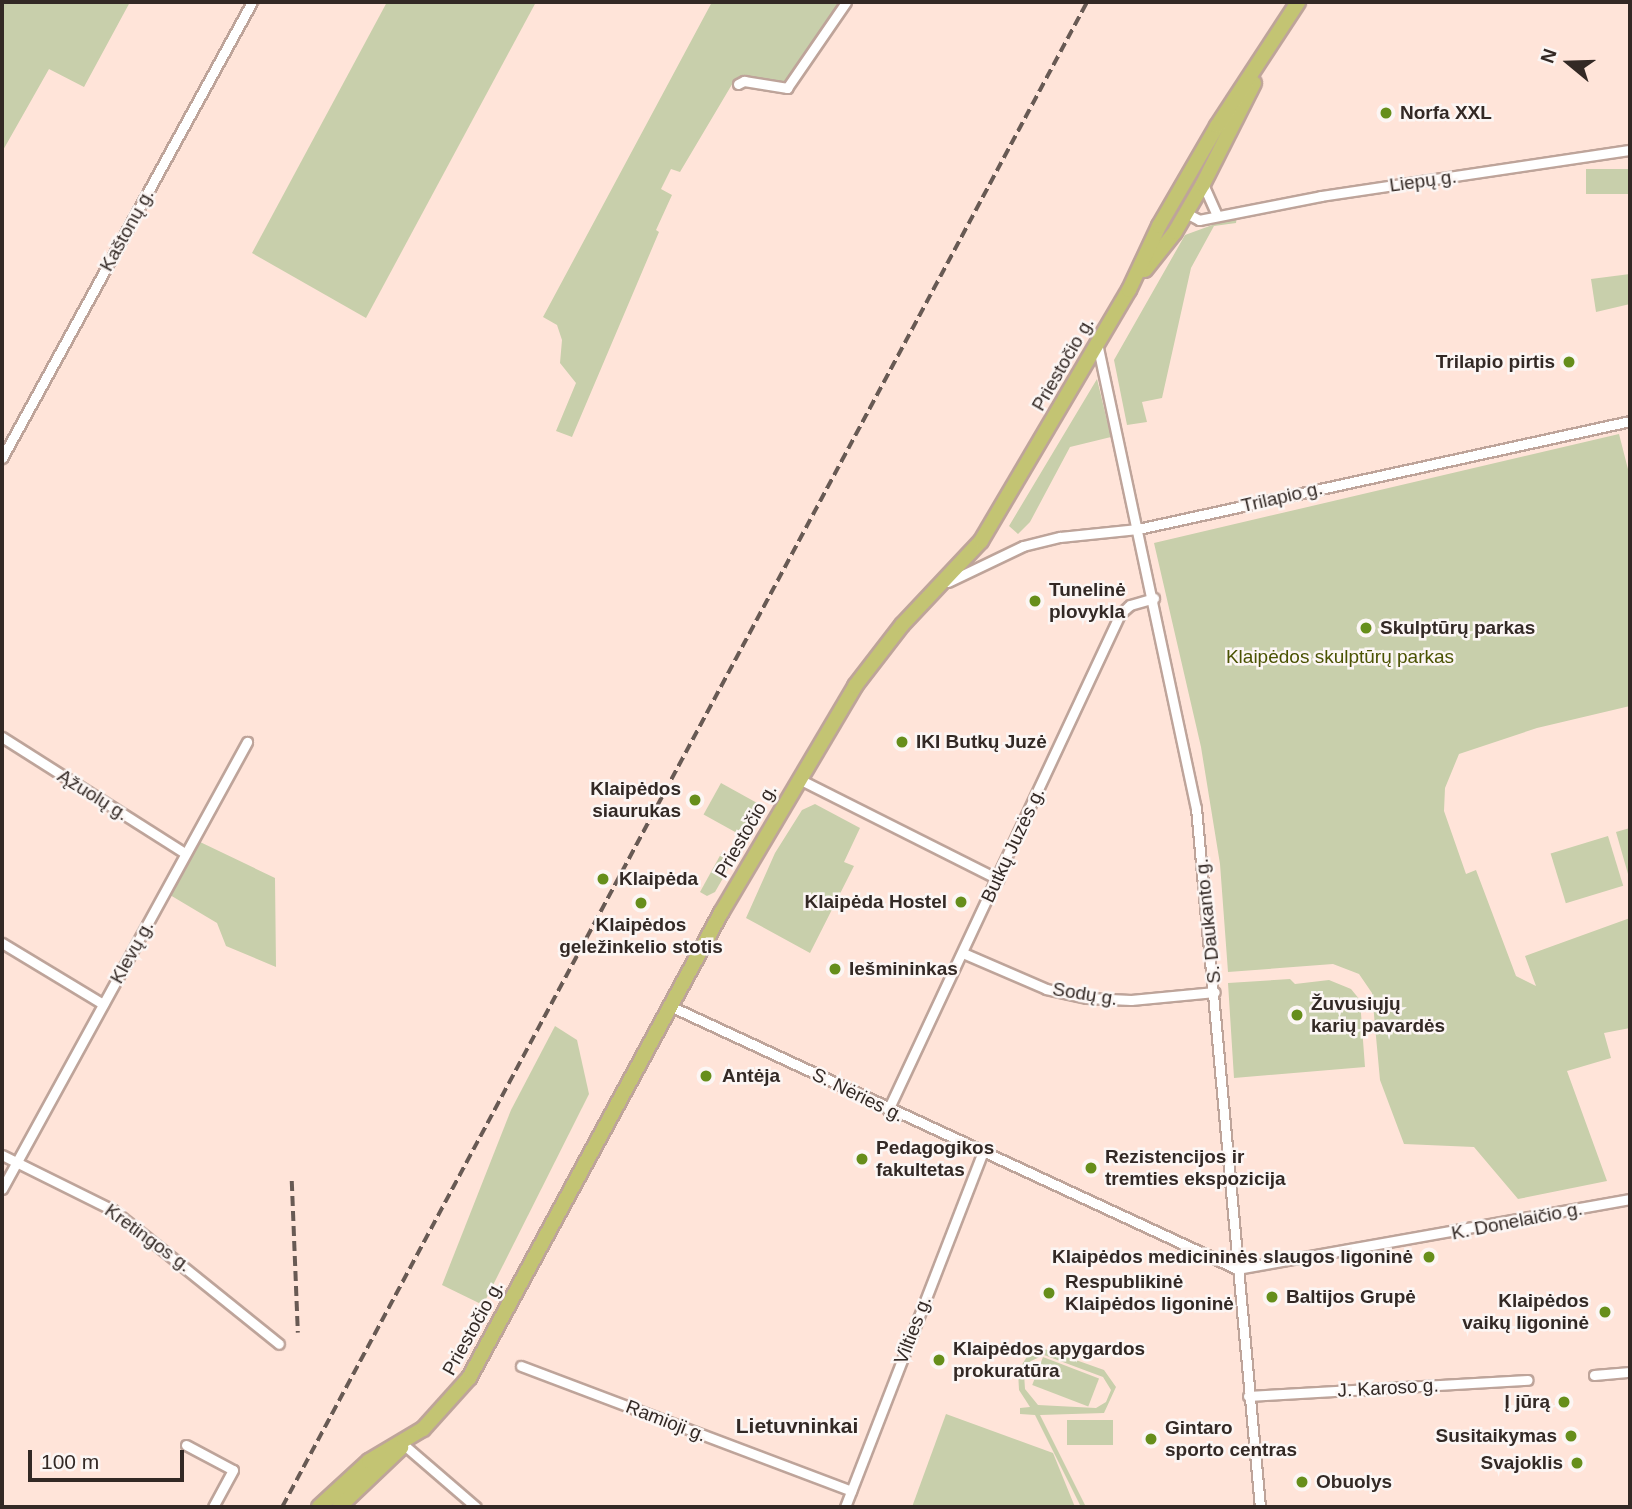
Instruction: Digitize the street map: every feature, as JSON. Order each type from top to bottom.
[{"type":"main road","name":"Priestočio g.","points":[[404,1444],[440,1413],[469,1378],[670,1006],[799,779],[870,664],[981,541],[1129,290],[1172,204],[1298,2]]},
{"type":"main road","name":"Priestočio g.","points":[[1129,290],[1186,213],[1203,184],[1231,135],[1269,48]]},
{"type":"main road","points":[[1172,204],[1186,213]]},
{"type":"main road","points":[[319,1507],[369,1461],[404,1444]]},
{"type":"main road","points":[[339,1507],[404,1444]]},
{"type":"street","name":"Kaštonų g.","points":[[2,458],[252,2]]},
{"type":"street","points":[[738,85],[744,81],[787,89],[846,2]]},
{"type":"street","name":"Liepų g.","points":[[1186,213],[1199,220],[1630,149]]},
{"type":"street","points":[[1203,184],[1217,216]]},
{"type":"street","name":"S. Daukanto g.","points":[[1097,343],[1196,808],[1215,992],[1248,1396],[1260,1507]]},
{"type":"street","name":"Trilapio g.","points":[[940,587],[1023,546],[1138,529],[1630,421]]},
{"type":"street","name":"Butkų Juzės g.","points":[[888,1110],[1120,614],[1130,605],[1153,598]]},
{"type":"street","name":"Ąžuolų g.","points":[[2,737],[185,853]]},
{"type":"street","name":"Klevų g.","points":[[2,1189],[247,742]]},
{"type":"street","points":[[799,779],[998,879]]},
{"type":"street","points":[[2,943],[103,1004]]},
{"type":"street","name":"Sodų g.","points":[[963,953],[1046,989],[1087,998],[1131,1000],[1215,992]]},
{"type":"street","name":"S. Nėries g.","points":[[670,1006],[888,1110],[1237,1269]]},
{"type":"street","name":"Vilties g.","points":[[845,1507],[982,1153]]},
{"type":"street","name":"Kretingos g.","points":[[2,1155],[130,1222],[279,1344]]},
{"type":"street","name":"K. Donelaičio g.","points":[[1237,1269],[1630,1199]]},
{"type":"street","name":"Ramioji g.","points":[[521,1366],[851,1491]]},
{"type":"street","points":[[1594,1375],[1630,1372]]},
{"type":"street","name":"J. Karoso g.","points":[[1248,1396],[1528,1380]]},
{"type":"street","points":[[404,1444],[477,1507]]},
{"type":"street","points":[[186,1445],[233,1470],[213,1507]]},
{"type":"green space","points":[[2,2],[130,2],[84,87],[49,69],[2,152]]},
{"type":"green space","points":[[387,2],[536,2],[366,318],[252,253]]},
{"type":"green space","points":[[712,2],[840,2],[786,81],[734,81],[680,172],[671,169],[661,189],[672,195],[656,230],[659,232],[572,437],[556,431],[576,383],[560,363],[562,340],[557,325],[543,317]]},
{"type":"green space","points":[[1586,169],[1630,169],[1630,194],[1586,194]]},
{"type":"green space","points":[[1237,216],[1236,223],[1214,226],[1191,268],[1162,398],[1142,402],[1147,422],[1127,425],[1114,360],[1185,235]]},
{"type":"green space","points":[[1630,274],[1630,304],[1596,312],[1591,279]]},
{"type":"green space","points":[[1097,379],[1111,437],[1070,447],[1030,522],[1018,534],[1009,526]]},
{"type":"green space","name":"Klaipėdos skulptūrų parkas","points":[[1619,434],[1630,477],[1630,706],[1537,728],[1459,754],[1445,788],[1444,811],[1466,874],[1476,870],[1516,976],[1536,986],[1525,956],[1630,918],[1630,1028],[1604,1033],[1611,1058],[1567,1071],[1607,1181],[1518,1199],[1474,1147],[1404,1144],[1380,1080],[1372,993],[1359,974],[1333,964],[1228,972],[1220,864],[1201,747],[1154,543]]},
{"type":"green space","points":[[721,783],[763,806],[746,838],[704,814]]},
{"type":"green space","points":[[815,804],[860,828],[844,862],[854,866],[810,953],[746,918],[775,853],[802,810]]},
{"type":"green space","points":[[1630,828],[1630,881],[1616,832]]},
{"type":"green space","points":[[1608,836],[1623,886],[1566,903],[1551,854]]},
{"type":"green space","points":[[198,841],[275,878],[276,967],[226,946],[217,923],[170,895]]},
{"type":"green space","points":[[722,852],[734,859],[715,892],[707,896],[700,892]]},
{"type":"green space","points":[[1290,979],[1295,984],[1329,980],[1351,989],[1360,1000],[1365,1067],[1234,1078],[1228,983]]},
{"type":"green space","points":[[555,1026],[577,1040],[589,1094],[483,1305],[442,1285],[511,1110]]},
{"type":"green space","points":[[1045,1349],[1104,1370],[1116,1387],[1104,1413],[1040,1415],[1086,1507],[1081,1507],[1035,1415],[1020,1414],[1020,1408],[1030,1407],[1019,1390],[1018,1371],[1028,1355]],"holes":[[[1044,1355],[1103,1377],[1111,1390],[1106,1402],[1096,1408],[1038,1405],[1025,1389],[1024,1374],[1031,1361]]]},
{"type":"green space","points":[[1043,1357],[1099,1379],[1088,1407],[1032,1385]]},
{"type":"green space","points":[[946,1414],[1053,1453],[1075,1507],[912,1507]]},
{"type":"green space","points":[[1067,1420],[1113,1420],[1113,1445],[1067,1445]]},
{"type":"railway","points":[[282,1507],[1087,2]]},
{"type":"railway","points":[[292,1181],[298,1333]]},
{"type":"place","name":"Norfa XXL","points":[[1386,113]]},
{"type":"place","name":"Trilapio pirtis","points":[[1569,362]]},
{"type":"place","name":"Tunelinė plovykla","points":[[1035,601]]},
{"type":"place","name":"Skulptūrų parkas","points":[[1366,628]]},
{"type":"place","name":"IKI Butkų Juzė","points":[[902,742]]},
{"type":"place","name":"Klaipėdos siaurukas","points":[[695,800]]},
{"type":"place","name":"Klaipėda","points":[[603,879]]},
{"type":"place","name":"Klaipėda Hostel","points":[[961,902]]},
{"type":"place","name":"Klaipėdos geležinkelio stotis","points":[[641,903]]},
{"type":"place","name":"Iešmininkas","points":[[835,969]]},
{"type":"place","name":"Žuvusiųjų karių pavardės","points":[[1297,1015]]},
{"type":"place","name":"Antėja","points":[[706,1076]]},
{"type":"place","name":"Pedagogikos fakultetas","points":[[862,1159]]},
{"type":"place","name":"Rezistencijos ir tremties ekspozicija","points":[[1091,1168]]},
{"type":"place","name":"Klaipėdos medicininės slaugos ligoninė","points":[[1429,1257]]},
{"type":"place","name":"Respublikinė Klaipėdos ligoninė","points":[[1049,1293]]},
{"type":"place","name":"Baltijos Grupė","points":[[1272,1297]]},
{"type":"place","name":"Klaipėdos vaikų ligoninė","points":[[1605,1312]]},
{"type":"place","name":"Klaipėdos apygardos prokuratūra","points":[[939,1360]]},
{"type":"place","name":"Į jūrą","points":[[1564,1402]]},
{"type":"place","name":"Susitaikymas","points":[[1571,1436]]},
{"type":"place","name":"Gintaro sporto centras","points":[[1151,1439]]},
{"type":"place","name":"Svajoklis","points":[[1577,1463]]},
{"type":"place","name":"Obuolys","points":[[1302,1482]]},
{"type":"district","name":"Lietuvninkai","points":[[797,1426]]}]
